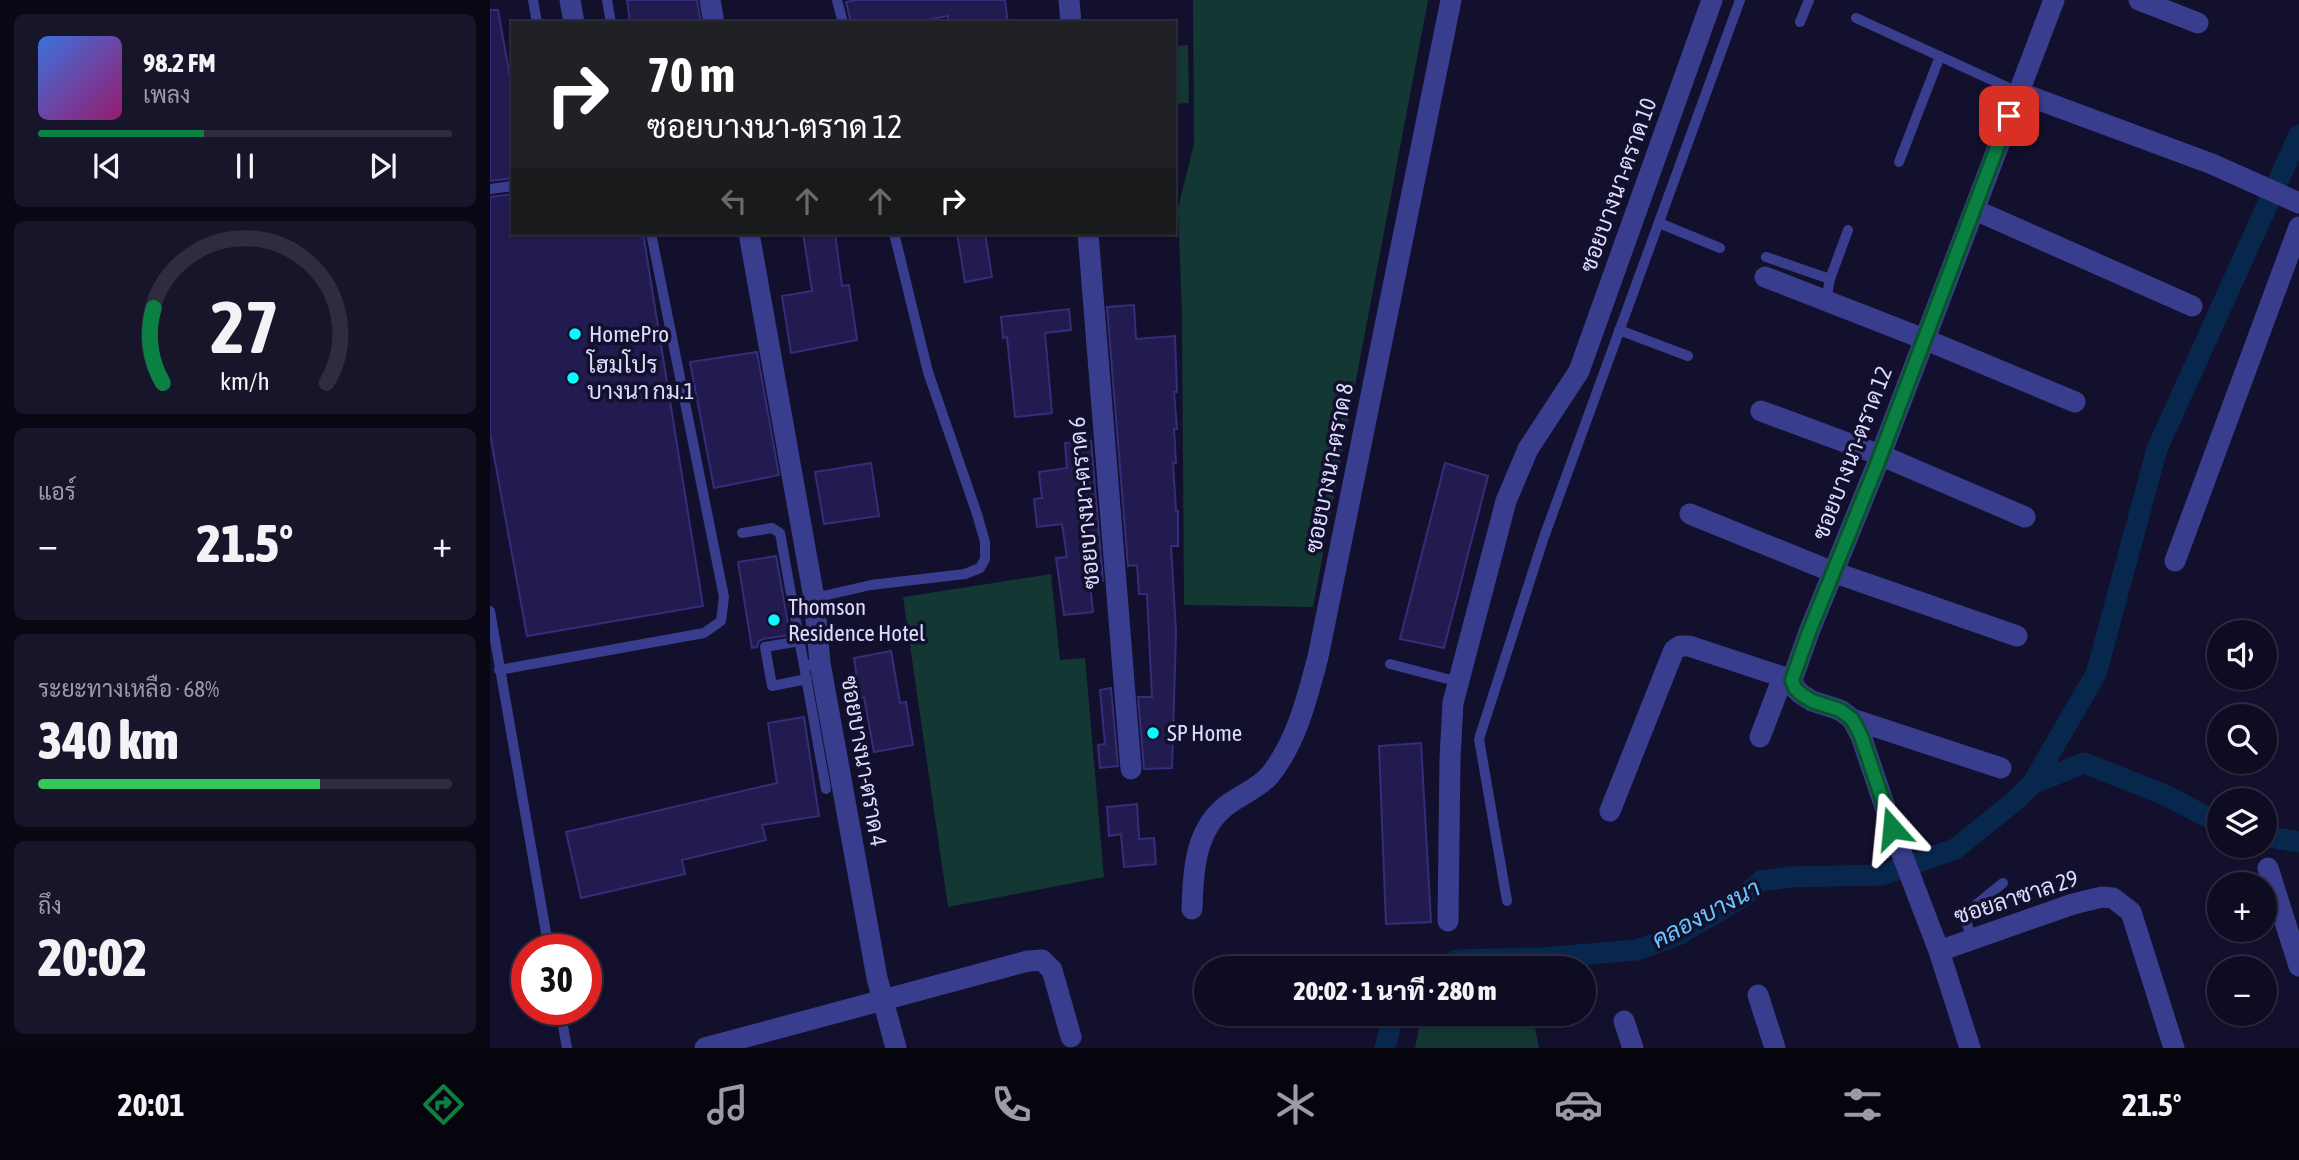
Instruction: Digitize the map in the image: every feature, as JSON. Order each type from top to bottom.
[{"type":"street","points":[[570,0],[574,21]]},
{"type":"street","points":[[710,0],[714,21]]},
{"type":"street","points":[[1069,0],[1071,21]]},
{"type":"street","name":"ซอยบางนา-ตราด 8","points":[[1192,909],[1195,862],[1202,836],[1212,820],[1227,805],[1267,779],[1282,759],[1303,710],[1318,657],[1451,0]]},
{"type":"street","name":"ซอยบางนา-ตราด 10","points":[[1448,921],[1453,703],[1506,500],[1528,449],[1578,371],[1712,0]]},
{"type":"street","name":"ซอยบางนา-ตราด 12","points":[[1760,737],[1833,572],[1880,455],[2054,0]]},
{"type":"street","points":[[2139,0],[2198,23]]},
{"type":"street","points":[[2018,92],[2212,164],[2296,201]]},
{"type":"street","points":[[1975,210],[2192,306]]},
{"type":"street","points":[[2175,561],[2299,227]]},
{"type":"street","name":"ซอยบางนา-ตราด 4","points":[[749,235],[814,598],[810,669],[882,1000],[896,1048]]},
{"type":"street","name":"ซอยบางนา-ตราด 6","points":[[1088,235],[1131,769]]},
{"type":"street","points":[[1766,267],[1826,301],[2075,402]]},
{"type":"street","points":[[1761,411],[1880,455],[2025,517]]},
{"type":"street","points":[[1690,514],[1833,572],[2017,636]]},
{"type":"street","points":[[1610,811],[1675,650],[1680,646],[1689,646],[1787,678],[1801,694],[1812,701],[1840,710],[1852,719],[2001,768]]},
{"type":"street","name":"ซอยลาซาล 29","points":[[1852,719],[1861,736],[1892,828],[1939,951],[1970,1048]]},
{"type":"street","points":[[2268,868],[2299,966]]},
{"type":"street","name":"ซอยลาซาล 29","points":[[1939,951],[2073,904],[2102,897],[2113,898],[2130,912],[2174,1048]]},
{"type":"street","points":[[705,1048],[1028,961],[1042,960],[1052,970],[1071,1037]]},
{"type":"street","points":[[1758,995],[1775,1048]]},
{"type":"street","points":[[1624,1021],[1633,1048]]},
{"type":"lane","points":[[533,0],[537,21]]},
{"type":"lane","points":[[607,0],[611,21]]},
{"type":"lane","points":[[837,0],[842,21]]},
{"type":"lane","points":[[1507,901],[1479,738],[1544,537],[1740,0]]},
{"type":"lane","points":[[1800,22],[1809,0]]},
{"type":"lane","points":[[1856,18],[2018,92]]},
{"type":"lane","points":[[1899,162],[1940,56]]},
{"type":"lane","points":[[490,190],[511,186]]},
{"type":"lane","points":[[1659,223],[1720,248]]},
{"type":"lane","points":[[1826,301],[1830,279],[1848,230]]},
{"type":"lane","points":[[499,670],[704,634],[721,621],[724,597],[651,235]]},
{"type":"lane","points":[[814,598],[871,585],[965,574],[980,568],[985,559],[985,542],[977,513],[928,372],[894,235]]},
{"type":"lane","points":[[1766,267],[1830,279]]},
{"type":"lane","points":[[1619,330],[1688,356]]},
{"type":"lane","points":[[742,533],[772,528],[780,533],[800,641],[810,669],[826,789]]},
{"type":"lane","points":[[490,611],[546,934]]},
{"type":"lane","points":[[800,641],[765,647],[772,686],[810,669]]},
{"type":"lane","points":[[1390,664],[1459,681]]},
{"type":"lane","points":[[1972,939],[1965,918],[1967,912],[2004,883]]},
{"type":"lane","points":[[563,1025],[567,1048]]},
{"type":"green space","points":[[1193,0],[1428,0],[1313,607],[1184,605],[1182,314],[1178,208],[1194,144]]},
{"type":"green space","points":[[1188,45],[1189,103],[1176,104],[1176,46]]},
{"type":"green space","points":[[1051,574],[1060,660],[1085,658],[1104,877],[948,907],[903,597]]},
{"type":"green space","points":[[1419,1026],[1535,1026],[1539,1048],[1415,1048]]},
{"type":"building","points":[[627,0],[697,0],[701,21],[630,21]]},
{"type":"building","points":[[1005,0],[1008,21],[949,21],[948,16],[922,21],[851,21],[846,2]]},
{"type":"building","points":[[490,10],[498,10],[511,83],[511,178],[490,181]]},
{"type":"building","name":"HomePro","points":[[511,194],[511,235],[643,235],[703,606],[527,636],[490,434],[490,197]]},
{"type":"building","points":[[803,235],[835,235],[842,286],[849,285],[857,340],[791,353],[782,296],[812,291]]},
{"type":"building","points":[[957,235],[985,235],[992,277],[965,282]]},
{"type":"building","points":[[1134,305],[1136,339],[1175,336],[1177,392],[1174,392],[1177,429],[1174,429],[1176,463],[1173,463],[1178,511],[1178,546],[1171,546],[1176,632],[1172,768],[1144,769],[1138,697],[1152,697],[1147,594],[1139,594],[1137,565],[1128,566],[1107,307]]},
{"type":"building","points":[[1069,309],[1071,330],[1045,333],[1052,413],[1015,417],[1007,337],[1003,338],[1001,317]]},
{"type":"building","points":[[757,352],[779,475],[714,488],[690,362]]},
{"type":"building","points":[[1091,441],[1103,581],[1090,583],[1093,612],[1064,615],[1056,558],[1067,557],[1062,524],[1037,527],[1034,499],[1042,498],[1039,472],[1067,468],[1065,443]]},
{"type":"building","points":[[871,463],[879,516],[824,524],[815,472]]},
{"type":"building","points":[[1445,463],[1488,476],[1444,648],[1400,639]]},
{"type":"building","points":[[776,556],[790,635],[763,639],[757,647],[752,648],[738,562]]},
{"type":"building","points":[[891,651],[900,703],[906,702],[913,745],[874,752],[864,697],[860,698],[854,658]]},
{"type":"building","points":[[1111,688],[1118,766],[1100,768],[1098,745],[1105,744],[1100,690]]},
{"type":"building","points":[[804,717],[819,816],[762,825],[766,840],[682,860],[685,874],[581,898],[566,832],[777,783],[768,723]]},
{"type":"building","points":[[1421,743],[1431,922],[1386,924],[1379,746]]},
{"type":"building","points":[[1137,804],[1139,839],[1154,838],[1156,864],[1124,867],[1121,834],[1109,836],[1107,807]]},
{"type":"waterway","points":[[2032,784],[2096,674],[2157,449],[2299,135]]},
{"type":"waterway","name":"คลองบางนา","points":[[1566,956],[1637,950],[1678,935],[1744,896],[1761,881],[1789,877],[1882,875],[1955,849],[2032,784],[2084,763],[2165,795],[2207,817]]},
{"type":"waterway","name":"คลองบางนา","points":[[2277,838],[2299,842]]},
{"type":"waterway","name":"คลองบางนา","points":[[1385,1048],[1391,1026]]},
{"type":"place","name":"HomePro","points":[[575,334]]},
{"type":"place","name":"โฮมโปร บางนา กม.1","points":[[573,378]]},
{"type":"place","name":"Thomson Residence Hotel","points":[[774,620]]},
{"type":"place","name":"SP Home","points":[[1153,733]]},
{"type":"route","points":[[1892,828],[1861,736],[1852,719],[1840,710],[1812,701],[1801,694],[1792,680],[2009,116]]}]
